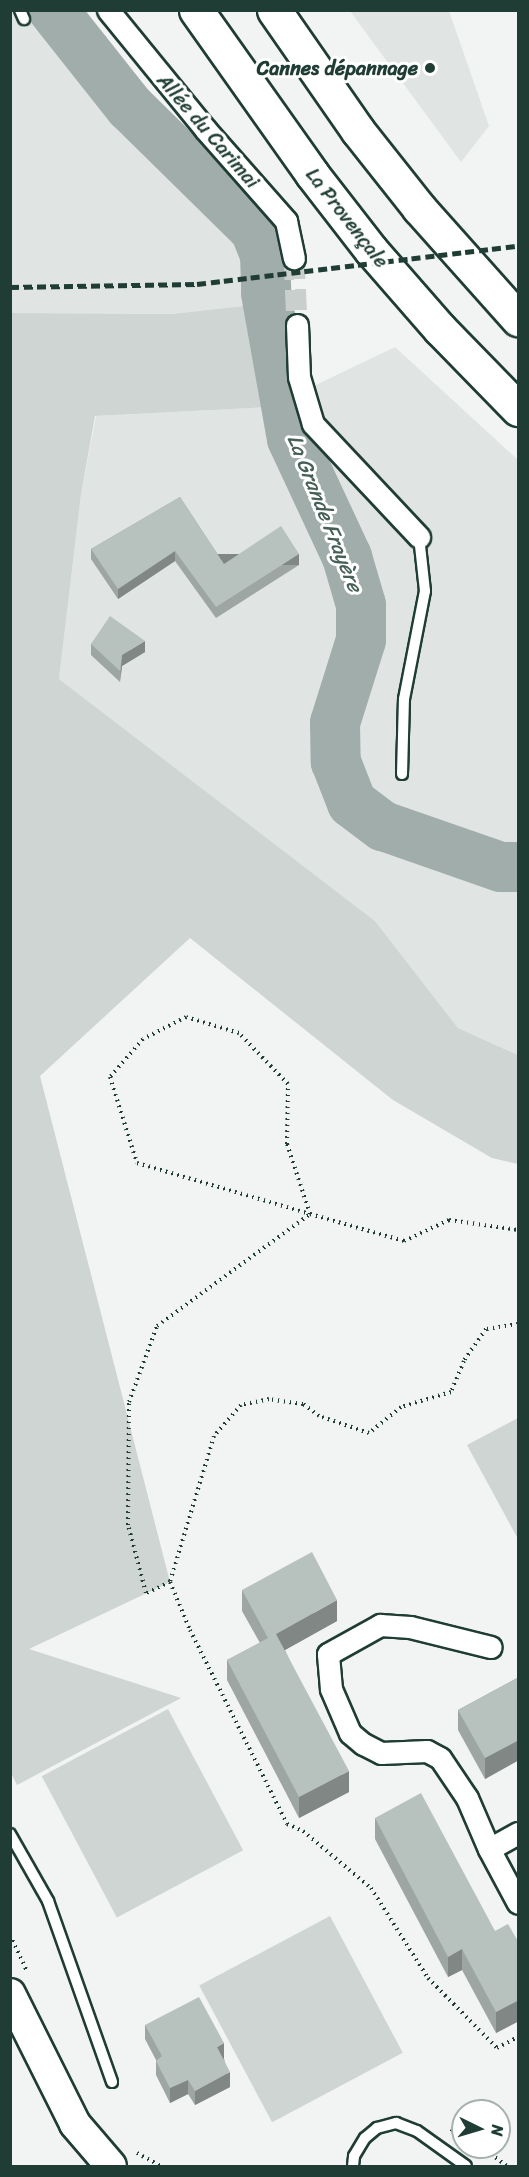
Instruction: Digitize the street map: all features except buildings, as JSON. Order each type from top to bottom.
[{"type":"highway","name":"La Provençale","points":[[196,10],[312,174],[371,250],[440,329],[519,409]]},
{"type":"highway","points":[[274,10],[358,130],[419,208],[519,319]]},
{"type":"main road","points":[[10,1994],[75,2124],[111,2166]]},
{"type":"street","name":"Allée du Carimai","points":[[108,10],[168,86],[286,221],[294,258]]},
{"type":"street","points":[[297,325],[299,377],[313,424],[419,537]]},
{"type":"street","points":[[491,1647],[410,1627],[380,1625],[328,1653],[331,1689],[350,1733],[363,1744],[381,1753],[427,1751],[440,1758],[467,1798],[489,1850],[519,1903]]},
{"type":"street","points":[[489,1850],[519,1833]]},
{"type":"lane","points":[[402,774],[404,699],[425,591],[419,537]]},
{"type":"lane","points":[[10,1834],[48,1901],[112,2082]]},
{"type":"lane","points":[[353,2166],[354,2156],[365,2138],[377,2128],[396,2123],[417,2131],[466,2166]]},
{"type":"path","points":[[310,1214],[287,1144],[288,1084],[239,1032],[186,1017],[142,1039],[110,1077],[137,1162],[310,1214],[404,1240],[449,1220],[519,1230]]},
{"type":"path","points":[[170,1582],[146,1593],[128,1525],[129,1402],[157,1326],[310,1214]]},
{"type":"path","points":[[519,1324],[486,1329],[464,1361],[451,1392],[401,1407],[369,1433],[319,1416],[303,1404],[269,1399],[241,1405],[214,1436],[170,1582],[190,1630],[287,1824],[303,1831],[371,1888],[428,1978],[497,2048],[519,2037]]},
{"type":"shaded area","points":[[11,11],[83,11],[222,179],[245,255],[252,305],[172,314],[11,313]]},
{"type":"shaded area","name":"Cannes dépannage","points":[[350,11],[449,11],[489,126],[461,162]]},
{"type":"shaded area","points":[[252,305],[270,407],[95,416],[81,494],[59,679],[375,921],[458,1028],[518,1055],[518,1164],[492,1158],[393,1100],[190,938],[40,1076],[170,1582],[29,1649],[181,1698],[17,1785],[10,1771],[11,313],[172,314]]},
{"type":"shaded area","points":[[395,347],[518,460],[518,1055],[458,1028],[375,921],[59,679],[81,494],[96,416],[270,407]]},
{"type":"shaded area","points":[[518,1418],[518,1539],[467,1445]]},
{"type":"shaded area","points":[[168,1709],[243,1850],[117,1917],[42,1776]]},
{"type":"shaded area","points":[[330,1916],[403,2053],[272,2122],[199,1985]]},
{"type":"waterway","name":"La Grande Frayère","points":[[53,10],[130,107],[255,230],[265,255],[266,293],[292,439],[347,557],[361,605],[361,640],[335,723],[336,762],[352,803],[383,826],[501,867],[518,867]]},
{"type":"tunnel","points":[[294,258],[297,325]]},
{"type":"railway","points":[[10,287],[197,284],[518,246]]},
{"type":"place","name":"Cannes dépannage","points":[[430,68]]}]
